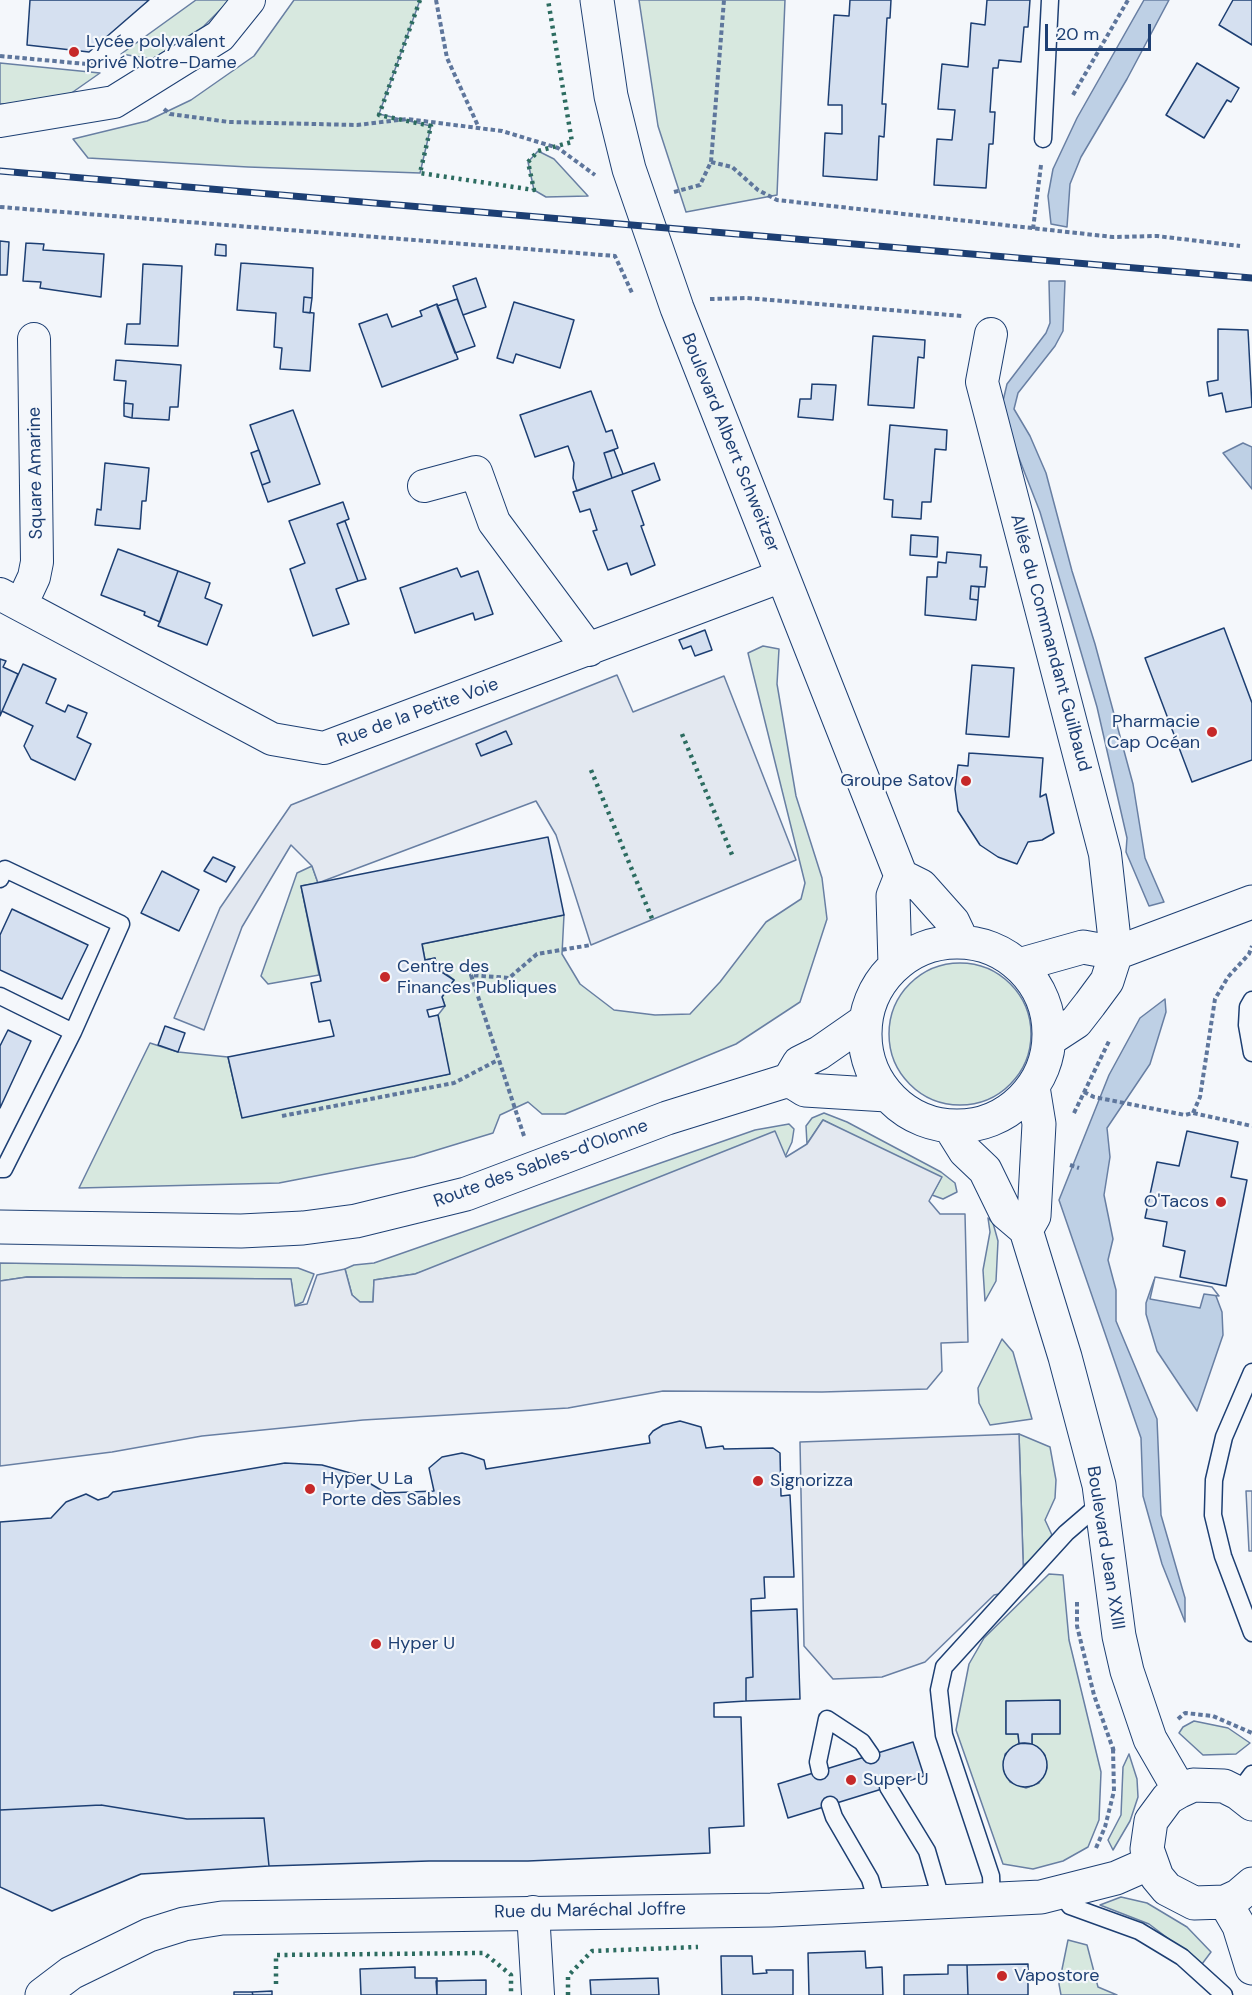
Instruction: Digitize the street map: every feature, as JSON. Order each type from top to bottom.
[{"type":"main road","name":"Boulevard Albert Schweitzer","points":[[597,0],[611,96],[629,169],[677,308],[901,876]]},
{"type":"main road","points":[[895,965],[893,896],[901,876],[921,886],[952,922],[962,941]]},
{"type":"main road","points":[[1019,965],[1083,947],[1116,953],[1252,902]]},
{"type":"main road","points":[[962,941],[982,945],[1002,953],[1019,965],[1040,995],[1047,1011],[1050,1039],[1045,1064],[1033,1087],[1017,1105],[997,1118],[975,1126],[950,1127],[926,1122],[905,1111],[887,1095],[873,1073],[866,1048],[865,1022],[871,1001],[881,981],[895,965],[915,951],[938,943],[962,941]]},
{"type":"main road","points":[[1050,1039],[1076,1022],[1107,981],[1116,953]]},
{"type":"main road","points":[[865,1022],[819,1053],[799,1063],[789,1080],[805,1090],[887,1095]]},
{"type":"main road","name":"Route des Sables-d'Olonne","points":[[0,1227],[241,1231],[303,1228],[356,1221],[466,1194],[667,1118],[789,1080]]},
{"type":"main road","points":[[950,1127],[965,1151],[985,1170],[1006,1213],[1026,1230],[1034,1216],[1039,1124],[1033,1087]]},
{"type":"main road","name":"Boulevard Jean XXIII","points":[[1026,1230],[1065,1357],[1102,1502],[1119,1636],[1127,1671],[1150,1739],[1180,1791]]},
{"type":"main road","points":[[1247,1790],[1209,1784],[1193,1785],[1168,1798],[1151,1821],[1147,1835],[1150,1863],[1167,1889],[1180,1898],[1194,1903],[1225,1902],[1238,1896],[1252,1884]]},
{"type":"main road","name":"Rue du Maréchal Joffre","points":[[42,1995],[71,1972],[103,1956],[149,1935],[203,1921],[273,1915],[771,1910],[992,1900],[1061,1894],[1116,1878],[1150,1863]]},
{"type":"main road","points":[[1225,1902],[1239,1926],[1252,1968]]},
{"type":"street","points":[[0,121],[114,102],[220,36],[249,0]]},
{"type":"street","name":"Allée du Commandant Guilbaud","points":[[991,334],[982,382],[1105,854],[1116,953]]},
{"type":"street","name":"Square Amarine","points":[[11,600],[34,577],[37,562],[34,339]]},
{"type":"street","points":[[424,486],[476,472],[494,522],[589,650]]},
{"type":"street","name":"Rue de la Petite Voie","points":[[11,600],[272,739],[324,748],[783,576]]},
{"type":"street","points":[[533,1912],[538,1995]]},
{"type":"lane","points":[[1043,139],[1050,0]]},
{"type":"lane","points":[[0,879],[5,868],[121,924],[73,1032],[4,1169],[0,1169]]},
{"type":"lane","points":[[0,996],[73,1032]]},
{"type":"lane","points":[[1252,1000],[1248,1007],[1252,1053]]},
{"type":"lane","points":[[1252,1372],[1224,1437],[1214,1480],[1213,1515],[1222,1556],[1252,1633]]},
{"type":"lane","points":[[992,1900],[991,1876],[944,1735],[939,1690],[944,1667],[1066,1533],[1102,1502]]},
{"type":"lane","points":[[820,1771],[818,1762],[827,1719],[862,1742],[871,1755]]},
{"type":"lane","points":[[888,1787],[927,1851],[937,1878],[942,1902]]},
{"type":"lane","points":[[830,1805],[834,1817],[870,1879],[878,1906]]},
{"type":"lane","points":[[1061,1894],[1070,1906],[1139,1931],[1182,1957],[1224,1995]]},
{"type":"path","points":[[435,0],[447,58],[479,128]]},
{"type":"path","points":[[0,56],[107,65],[170,114],[229,122],[357,125],[407,119],[502,131],[558,148],[596,176],[657,165],[664,173],[673,193],[700,185],[711,162],[724,0]]},
{"type":"path","points":[[1033,229],[1043,139],[1062,115],[1128,0]]},
{"type":"path","points":[[711,162],[732,166],[758,190],[777,200],[1113,237],[1157,236],[1240,246]]},
{"type":"path","points":[[0,207],[615,256],[637,304]]},
{"type":"path","points":[[677,308],[716,297],[747,298],[968,317],[991,334]]},
{"type":"path","points":[[537,1167],[513,1109],[471,975],[509,978],[537,954],[591,945]]},
{"type":"path","points":[[1193,1113],[1200,1097],[1215,999],[1228,977],[1249,954],[1252,946]]},
{"type":"path","points":[[1072,1120],[1111,1035]]},
{"type":"path","points":[[282,1116],[454,1083],[498,1060]]},
{"type":"path","points":[[1084,1092],[1094,1097],[1185,1115],[1193,1113],[1252,1126]]},
{"type":"path","points":[[1089,1857],[1095,1850],[1105,1827],[1114,1791],[1113,1749]]},
{"type":"shaded area","points":[[196,0],[230,0],[203,27],[153,59],[121,54]]},
{"type":"shaded area","points":[[294,0],[420,0],[379,114],[431,126],[420,173],[88,158],[73,139],[147,121],[191,100],[254,56]]},
{"type":"shaded area","points":[[639,0],[785,0],[777,195],[686,212],[658,126]]},
{"type":"shaded area","points":[[0,63],[100,73],[60,101],[0,104]]},
{"type":"shaded area","points":[[538,151],[554,159],[588,196],[546,197],[534,190],[528,162]]},
{"type":"shaded area","points":[[763,646],[779,649],[777,684],[796,796],[822,878],[827,919],[800,1002],[736,1044],[565,1114],[542,1114],[528,1102],[500,1115],[493,1133],[414,1157],[279,1183],[79,1188],[150,1043],[178,1052],[228,1057],[242,1117],[449,1074],[438,1015],[445,1006],[442,997],[454,980],[437,966],[435,958],[425,960],[422,944],[564,915],[562,954],[580,984],[614,1010],[655,1015],[690,1014],[720,982],[766,922],[801,899],[805,883],[748,653]]},
{"type":"shaded area","name":"Centre des Finances Publiques","points":[[617,675],[633,712],[724,676],[796,860],[591,945],[556,835],[536,801],[318,883],[312,866],[291,845],[242,927],[204,1030],[174,1018],[220,908],[291,805]]},
{"type":"shaded area","points":[[312,866],[318,883],[301,886],[319,975],[268,984],[261,976],[297,873]]},
{"type":"shaded area","points":[[960,963],[987,968],[1010,984],[1026,1007],[1031,1034],[1026,1061],[1010,1084],[987,1100],[960,1105],[933,1100],[910,1084],[894,1061],[889,1034],[894,1007],[910,984],[933,968]]},
{"type":"shaded area","points":[[824,1113],[847,1122],[941,1172],[955,1183],[957,1192],[943,1199],[932,1195],[940,1180],[823,1120],[807,1144],[806,1126],[812,1118]]},
{"type":"shaded area","points":[[823,1120],[942,1177],[929,1201],[940,1214],[965,1214],[968,1342],[941,1343],[942,1371],[927,1389],[822,1392],[663,1391],[568,1408],[363,1420],[202,1436],[112,1452],[0,1466],[0,1281],[27,1277],[291,1279],[295,1306],[307,1304],[317,1275],[345,1269],[352,1295],[360,1302],[373,1302],[374,1280],[415,1274],[775,1131],[786,1157],[807,1144]]},
{"type":"shaded area","points":[[789,1124],[794,1129],[792,1142],[785,1157],[415,1274],[374,1280],[373,1302],[360,1302],[352,1295],[345,1269],[354,1265],[374,1263],[755,1130]]},
{"type":"shaded area","points":[[988,1218],[993,1223],[998,1241],[996,1281],[985,1301],[983,1270],[990,1232]]},
{"type":"shaded area","points":[[0,1263],[298,1268],[314,1274],[303,1302],[294,1306],[291,1279],[27,1277],[0,1281]]},
{"type":"shaded area","points":[[1002,1339],[1013,1352],[1032,1419],[990,1425],[979,1403],[978,1388]]},
{"type":"shaded area","points":[[1019,1434],[1050,1447],[1056,1480],[1055,1498],[1045,1520],[1052,1535],[1033,1558],[999,1583],[1023,1559]]},
{"type":"shaded area","points":[[1019,1434],[1024,1589],[994,1595],[925,1662],[882,1677],[833,1679],[804,1646],[800,1442]]},
{"type":"shaded area","points":[[1246,1491],[1252,1491],[1252,1551],[1249,1551]]},
{"type":"shaded area","points":[[1049,1574],[1063,1575],[1069,1640],[1101,1772],[1099,1820],[1088,1847],[1063,1861],[1033,1869],[1003,1864],[956,1730],[969,1664],[984,1638]],"holes":[[[1006,1701],[1060,1701],[1060,1733],[1032,1734],[1032,1744],[1045,1755],[1047,1768],[1039,1783],[1026,1788],[1010,1782],[1004,1771],[1005,1754],[1019,1743],[1018,1734],[1006,1734]]]},
{"type":"shaded area","points":[[1194,1721],[1228,1728],[1250,1743],[1236,1754],[1203,1755],[1179,1733],[1183,1727]]},
{"type":"shaded area","points":[[1129,1754],[1137,1779],[1138,1797],[1130,1821],[1113,1850],[1108,1840],[1121,1815],[1123,1767]]},
{"type":"shaded area","points":[[1121,1897],[1147,1903],[1187,1927],[1211,1952],[1202,1964],[1149,1924],[1100,1905]]},
{"type":"shaded area","points":[[1068,1940],[1087,1945],[1098,1987],[1117,1995],[1061,1995],[1059,1984]]},
{"type":"water","points":[[1144,0],[1169,0],[1127,79],[1081,157],[1070,184],[1067,227],[1051,224],[1048,196],[1053,169],[1077,118]]},
{"type":"water","points":[[1049,281],[1065,281],[1063,331],[1055,346],[1018,393],[1014,409],[1030,436],[1046,473],[1072,571],[1095,644],[1133,784],[1145,858],[1164,902],[1149,906],[1126,852],[1127,838],[1097,707],[1040,512],[1008,430],[1003,401],[1007,384],[1046,333],[1050,323]]},
{"type":"water","points":[[1243,443],[1252,447],[1252,489],[1223,453]]},
{"type":"water","points":[[1165,999],[1166,1012],[1150,1064],[1107,1128],[1110,1157],[1104,1195],[1113,1239],[1108,1260],[1116,1290],[1116,1321],[1157,1419],[1161,1515],[1185,1598],[1185,1622],[1162,1564],[1143,1496],[1141,1438],[1059,1200],[1109,1075],[1140,1018]]},
{"type":"water","points":[[1154,1280],[1211,1290],[1222,1312],[1223,1335],[1197,1411],[1157,1351],[1146,1314],[1146,1303]]},
{"type":"pier","points":[[1155,1277],[1212,1287],[1219,1296],[1204,1294],[1200,1308],[1150,1299]]},
{"type":"building","points":[[30,0],[149,0],[89,52],[27,45]]},
{"type":"building","points":[[850,0],[891,0],[890,18],[887,18],[882,104],[886,104],[884,137],[879,136],[877,180],[823,176],[825,133],[842,134],[842,105],[828,105],[834,15],[849,16]]},
{"type":"building","points":[[987,0],[1030,0],[1028,27],[1024,27],[1021,62],[999,60],[998,68],[993,68],[990,112],[995,112],[993,144],[989,144],[986,188],[934,185],[937,139],[952,140],[955,110],[938,109],[942,64],[968,67],[971,23],[985,25]]},
{"type":"building","points":[[1233,0],[1252,0],[1252,45],[1219,25]]},
{"type":"building","points":[[1197,63],[1239,88],[1231,102],[1227,100],[1204,138],[1166,115]]},
{"type":"building","points":[[0,241],[9,242],[7,275],[0,275]]},
{"type":"building","points":[[26,243],[44,244],[43,250],[104,254],[101,297],[40,288],[41,282],[23,281]]},
{"type":"building","points":[[216,244],[226,245],[226,256],[215,255]]},
{"type":"building","points":[[241,263],[313,268],[312,298],[304,297],[303,312],[314,313],[310,371],[280,369],[282,348],[274,347],[276,313],[237,310]]},
{"type":"building","points":[[143,264],[182,266],[178,346],[125,344],[127,324],[140,324]]},
{"type":"building","points":[[476,278],[486,307],[463,315],[453,286]]},
{"type":"building","points":[[304,297],[312,298],[310,313],[303,312]]},
{"type":"building","points":[[457,299],[475,346],[455,353],[437,306]]},
{"type":"building","points":[[514,302],[574,320],[560,368],[516,354],[513,363],[497,358]]},
{"type":"building","points":[[437,304],[458,359],[382,387],[359,324],[387,314],[392,327],[422,316],[420,311]]},
{"type":"building","points":[[1218,329],[1248,330],[1252,407],[1226,412],[1222,393],[1209,396],[1207,382],[1218,380]]},
{"type":"building","points":[[873,336],[925,340],[924,358],[918,357],[914,408],[868,405]]},
{"type":"building","points":[[116,360],[181,365],[178,407],[170,407],[169,420],[132,418],[133,404],[124,403],[126,381],[114,380]]},
{"type":"building","points":[[812,384],[836,385],[833,420],[798,417],[800,399],[811,399]]},
{"type":"building","points":[[591,391],[606,432],[612,430],[618,448],[604,453],[612,478],[577,491],[573,478],[574,463],[568,446],[535,457],[520,415]]},
{"type":"building","points":[[124,403],[133,404],[132,418],[124,416]]},
{"type":"building","points":[[293,410],[320,484],[268,502],[262,485],[270,482],[250,425]]},
{"type":"building","points":[[890,425],[947,430],[946,450],[935,449],[931,502],[922,502],[921,519],[892,517],[893,500],[884,499]]},
{"type":"building","points":[[259,450],[270,482],[262,485],[251,453]]},
{"type":"building","points":[[614,450],[623,474],[612,478],[604,453]]},
{"type":"building","points":[[105,463],[149,468],[146,501],[142,501],[140,529],[95,525],[97,509],[101,510]]},
{"type":"building","points":[[654,463],[660,480],[632,491],[655,565],[631,575],[627,563],[608,570],[593,531],[597,530],[590,509],[580,512],[573,492]]},
{"type":"building","points":[[343,502],[349,519],[337,524],[358,581],[336,589],[349,624],[313,636],[290,569],[305,563],[289,521]]},
{"type":"building","points":[[345,521],[366,579],[358,581],[337,524]]},
{"type":"building","points":[[911,535],[938,537],[937,557],[910,555]]},
{"type":"building","points":[[118,549],[178,571],[160,622],[144,615],[145,612],[101,595]]},
{"type":"building","points":[[947,552],[981,555],[980,567],[987,567],[985,587],[971,586],[970,599],[978,600],[976,620],[925,615],[927,577],[937,577],[938,562],[946,563]]},
{"type":"building","points":[[457,568],[461,577],[478,571],[493,614],[475,620],[473,613],[415,633],[400,588]]},
{"type":"building","points":[[178,571],[210,583],[205,598],[222,605],[207,645],[158,626]]},
{"type":"building","points":[[971,586],[979,587],[978,600],[970,599]]},
{"type":"building","name":"Pharmacie Cap Océan","points":[[1224,628],[1252,703],[1252,760],[1192,782],[1145,658]]},
{"type":"building","points":[[705,630],[712,650],[695,656],[691,646],[683,649],[679,640]]},
{"type":"building","points":[[0,659],[6,661],[3,667],[18,674],[0,716]]},
{"type":"building","points":[[23,664],[56,679],[46,703],[65,712],[68,705],[87,713],[77,737],[91,744],[75,780],[31,759],[24,746],[33,726],[2,711]]},
{"type":"building","points":[[972,665],[1014,668],[1009,737],[966,734]]},
{"type":"building","points":[[506,731],[512,744],[481,756],[476,744]]},
{"type":"building","points":[[969,753],[1043,758],[1040,797],[1046,794],[1054,833],[1042,840],[1028,842],[1017,864],[998,857],[980,845],[958,811],[955,789],[958,765],[968,766]]},
{"type":"building","name":"Centre des Finances Publiques","points":[[548,837],[564,915],[422,944],[425,960],[435,958],[437,969],[454,980],[442,997],[445,1006],[427,1010],[429,1017],[438,1015],[450,1074],[242,1118],[228,1057],[334,1036],[330,1020],[319,1022],[311,983],[321,981],[301,886]]},
{"type":"building","points":[[213,857],[235,867],[226,882],[204,871]]},
{"type":"building","points":[[162,871],[199,890],[179,931],[141,913]]},
{"type":"building","points":[[12,909],[88,945],[62,999],[0,970],[0,935]]},
{"type":"building","points":[[165,1026],[185,1033],[178,1052],[158,1045]]},
{"type":"building","points":[[8,1030],[31,1041],[0,1108],[0,1046]]},
{"type":"building","points":[[1187,1131],[1238,1142],[1231,1177],[1247,1180],[1226,1286],[1180,1277],[1185,1251],[1163,1246],[1167,1222],[1145,1218],[1157,1162],[1179,1166]]},
{"type":"building","name":"Hyper U","points":[[680,1421],[701,1427],[706,1448],[723,1446],[724,1449],[773,1448],[780,1453],[781,1496],[790,1495],[794,1577],[764,1577],[765,1598],[751,1599],[753,1677],[746,1678],[746,1701],[714,1703],[714,1717],[741,1717],[744,1826],[709,1828],[710,1853],[528,1861],[429,1861],[269,1866],[264,1818],[187,1819],[101,1805],[0,1810],[0,1522],[51,1518],[66,1502],[86,1494],[98,1500],[108,1497],[113,1492],[285,1463],[322,1465],[354,1474],[386,1493],[434,1491],[429,1468],[442,1457],[462,1453],[470,1455],[484,1460],[486,1469],[650,1443],[649,1436],[653,1431],[663,1425]]},
{"type":"building","points":[[797,1609],[800,1699],[746,1701],[746,1678],[753,1677],[751,1611]]},
{"type":"building","points":[[1060,1700],[1060,1734],[1032,1734],[1032,1744],[1019,1743],[1018,1734],[1006,1734],[1006,1701]]},
{"type":"building","name":"Super U","points":[[913,1742],[924,1776],[788,1818],[778,1784]]},
{"type":"building","points":[[1025,1743],[1034,1744],[1041,1749],[1046,1756],[1046,1774],[1041,1781],[1034,1786],[1025,1787],[1016,1786],[1009,1781],[1004,1774],[1003,1765],[1004,1756],[1009,1749],[1016,1744]]},
{"type":"building","points":[[101,1805],[187,1819],[264,1818],[269,1866],[141,1874],[52,1911],[0,1887],[0,1810]]},
{"type":"building","points":[[865,1951],[866,1968],[882,1967],[883,1995],[809,1995],[808,1953]]},
{"type":"building","points":[[721,1956],[752,1956],[753,1974],[767,1973],[766,1970],[793,1970],[793,1995],[722,1995]]},
{"type":"building","points":[[1028,1964],[1028,1995],[968,1995],[967,1965]]},
{"type":"building","points":[[948,1965],[967,1965],[968,1995],[904,1995],[904,1975],[948,1974]]},
{"type":"building","points":[[415,1967],[415,1978],[437,1978],[437,1995],[361,1995],[360,1969]]},
{"type":"building","points":[[658,1978],[659,1995],[591,1995],[590,1980]]},
{"type":"building","points":[[486,1980],[486,1995],[437,1995],[436,1981]]},
{"type":"building","points":[[272,1991],[272,1995],[253,1995],[252,1992]]},
{"type":"building","points":[[234,1992],[252,1992],[253,1995],[234,1995]]},
{"type":"railway","points":[[0,171],[1252,278]]},
{"type":"hedge","points":[[420,0],[379,115],[431,126],[420,173],[534,190],[528,162],[538,151],[572,142],[548,0]]},
{"type":"hedge","points":[[682,734],[733,857]]},
{"type":"hedge","points":[[591,770],[653,921]]},
{"type":"hedge","points":[[568,1995],[568,1976],[592,1951],[698,1947]]},
{"type":"hedge","points":[[276,1984],[276,1955],[484,1953],[511,1975],[511,1995]]},
{"type":"place","name":"Lycée polyvalent privé Notre-Dame","points":[[74,52]]},
{"type":"place","name":"Pharmacie Cap Océan","points":[[1212,732]]},
{"type":"place","name":"Groupe Satov","points":[[966,781]]},
{"type":"place","name":"Centre des Finances Publiques","points":[[385,977]]},
{"type":"place","name":"O'Tacos","points":[[1221,1202]]},
{"type":"place","name":"Signorizza","points":[[758,1481]]},
{"type":"place","name":"Hyper U La Porte des Sables","points":[[310,1489]]},
{"type":"place","name":"Hyper U","points":[[376,1644]]},
{"type":"place","name":"Super U","points":[[851,1780]]},
{"type":"place","name":"Vapostore","points":[[1002,1976]]}]
